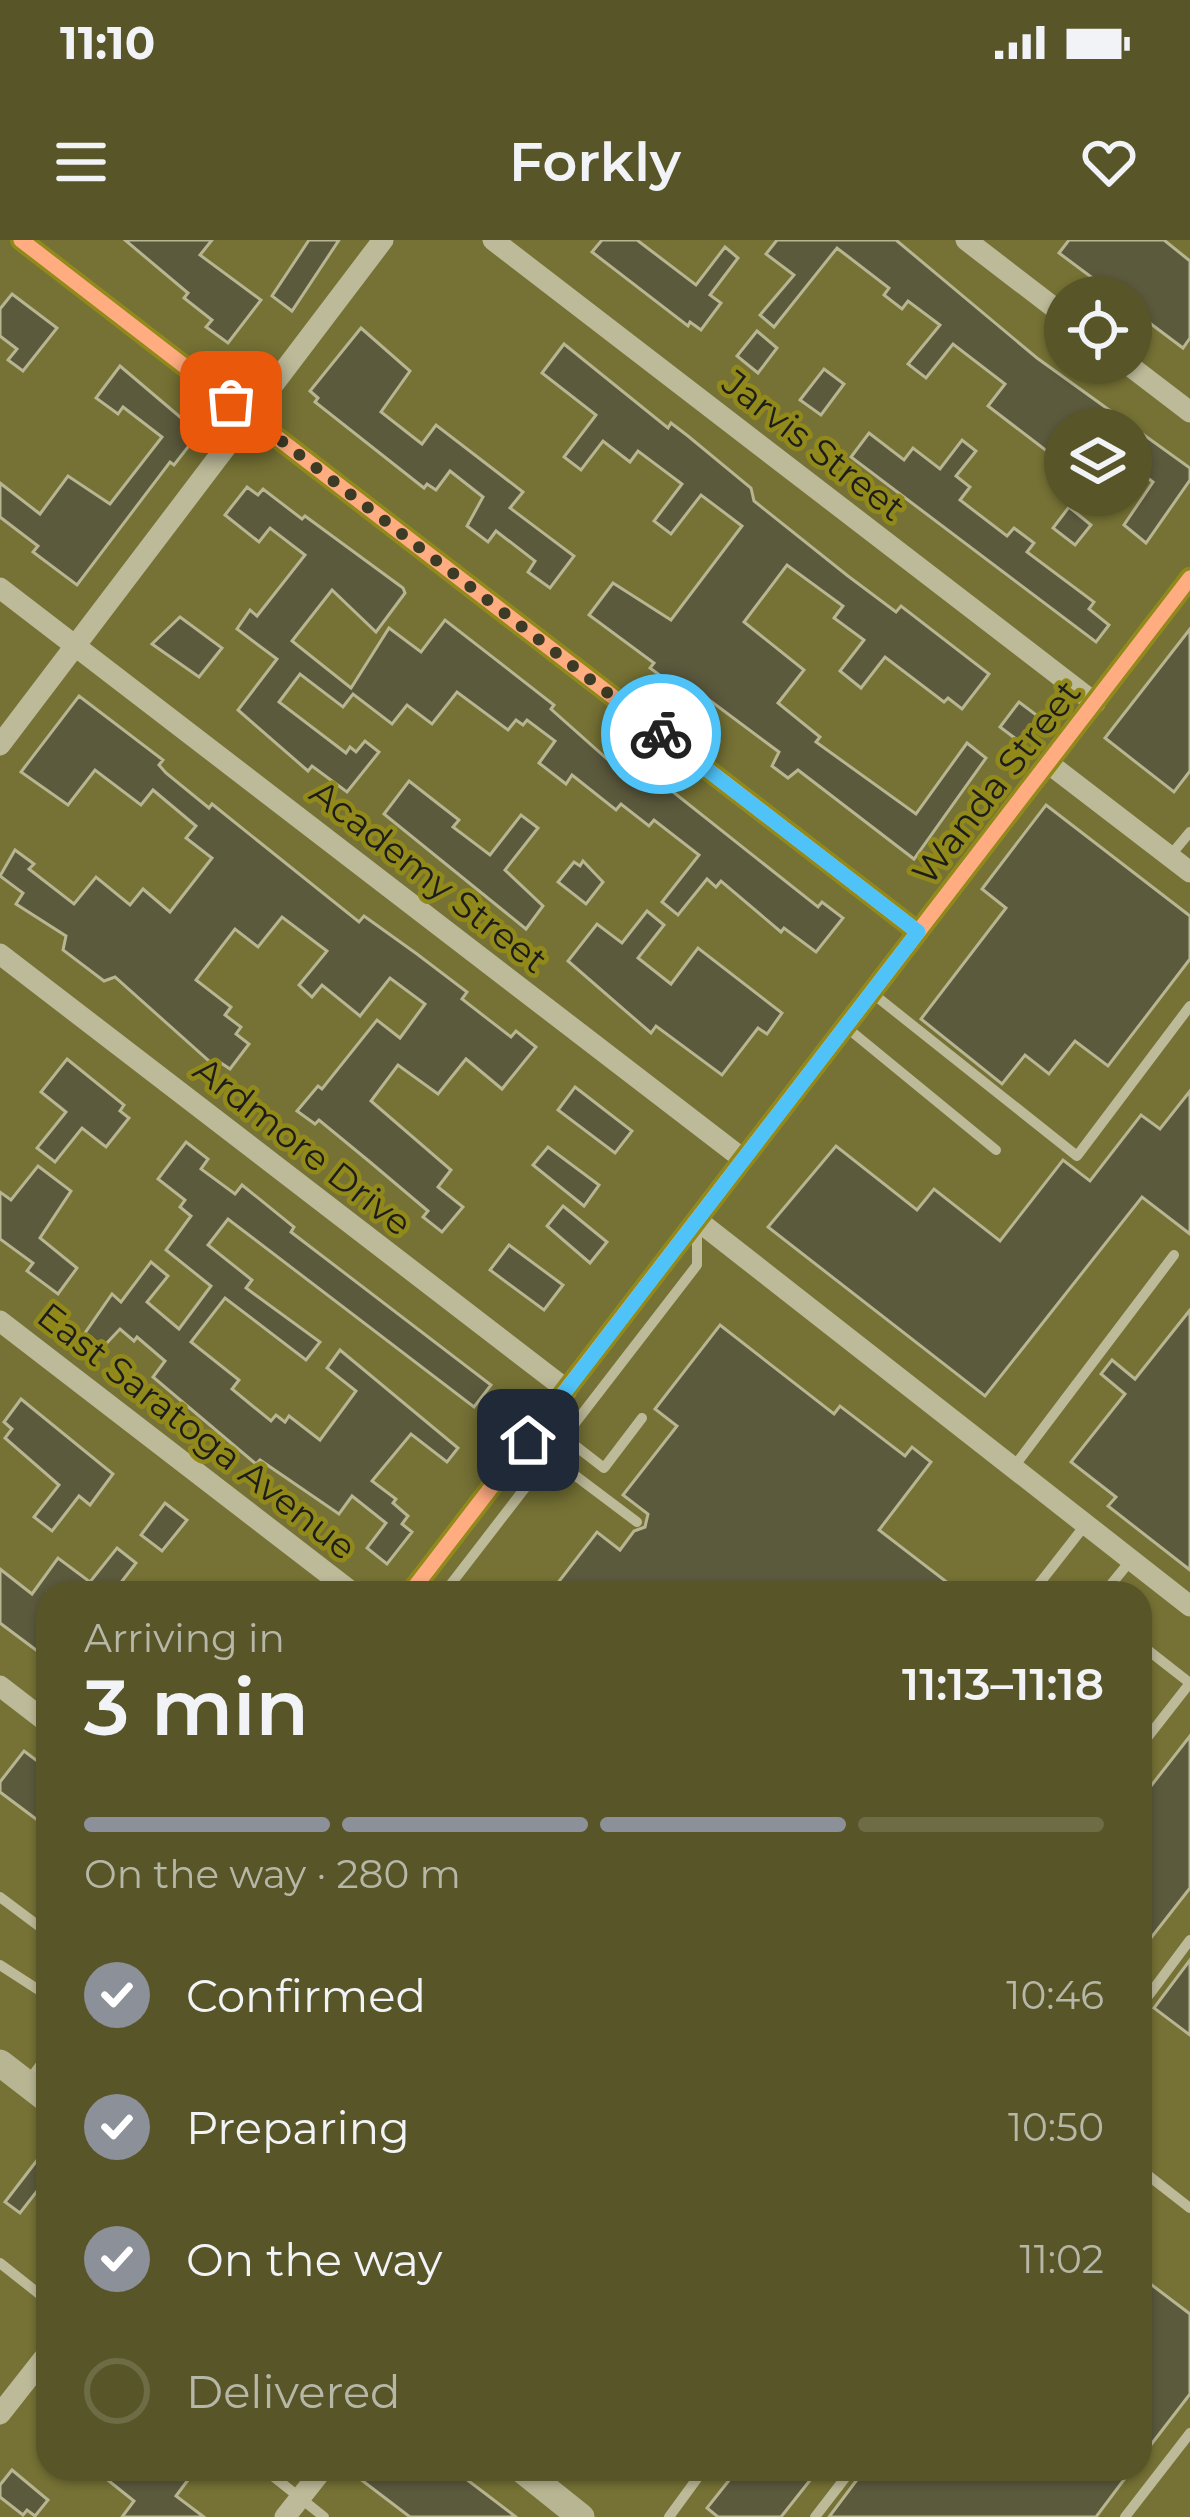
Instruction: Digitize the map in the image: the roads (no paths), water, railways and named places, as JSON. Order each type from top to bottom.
[{"type":"main road","points":[[0,2062],[36,2081]]},
{"type":"main road","points":[[536,2481],[581,2517]]},
{"type":"street","points":[[21,240],[918,932]]},
{"type":"street","points":[[0,745],[383,240]]},
{"type":"street","name":"Jarvis Street","points":[[494,240],[1095,703]]},
{"type":"street","points":[[966,240],[1044,300]]},
{"type":"street","points":[[1152,383],[1190,412]]},
{"type":"street","name":"Wanda Street","points":[[434,1581],[528,1440],[1190,578]]},
{"type":"street","name":"Academy Street","points":[[0,588],[743,1160]]},
{"type":"street","points":[[1048,763],[1190,872]]},
{"type":"street","name":"Ardmore Drive","points":[[0,954],[566,1390]]},
{"type":"street","points":[[697,1220],[1190,1606]]},
{"type":"street","name":"East Saratoga Avenue","points":[[0,1321],[337,1581]]},
{"type":"street","points":[[0,1686],[36,1714]]},
{"type":"street","points":[[0,2414],[36,2368]]},
{"type":"street","points":[[285,2517],[313,2481]]},
{"type":"lane","points":[[1170,856],[1190,832]]},
{"type":"lane","points":[[872,993],[1077,1156],[1190,1006]]},
{"type":"lane","points":[[846,1027],[996,1150]]},
{"type":"lane","points":[[436,1581],[550,1456],[697,1265],[697,1220]]},
{"type":"lane","points":[[1013,1468],[1174,1255]]},
{"type":"lane","points":[[564,1437],[604,1468],[642,1418]]},
{"type":"lane","points":[[528,1440],[637,1522]]},
{"type":"lane","points":[[1042,1581],[1086,1525]]},
{"type":"lane","points":[[1114,1581],[1131,1560]]},
{"type":"lane","points":[[1152,1653],[1190,1683],[1152,1732]]},
{"type":"lane","points":[[0,1897],[36,1924]]},
{"type":"lane","points":[[1152,1991],[1190,1940]]},
{"type":"lane","points":[[0,1965],[36,1988]]},
{"type":"lane","points":[[1152,2178],[1190,2208]]},
{"type":"lane","points":[[0,2263],[36,2292]]},
{"type":"lane","points":[[1125,2517],[1190,2433]]},
{"type":"lane","points":[[279,2481],[324,2517]]},
{"type":"lane","points":[[668,2517],[695,2481]]},
{"type":"lane","points":[[815,2517],[843,2481]]}]
